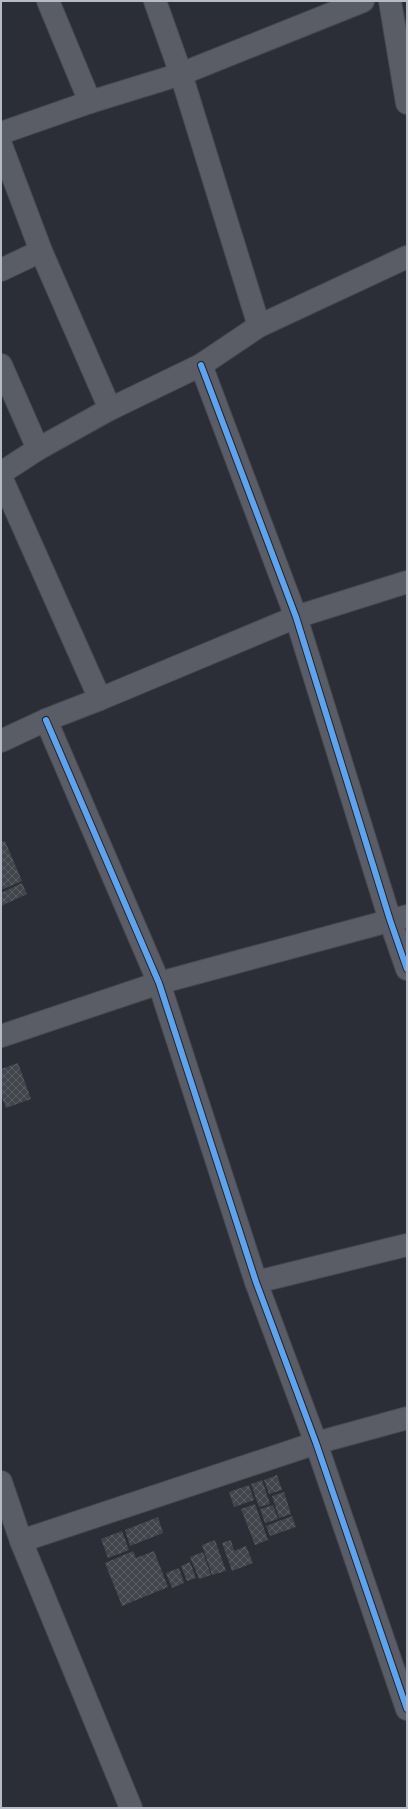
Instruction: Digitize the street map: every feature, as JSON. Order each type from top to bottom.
[{"type":"street","points":[[48,1],[90,102]]},
{"type":"street","points":[[155,1],[181,74],[259,326]]},
{"type":"street","points":[[1,133],[90,102],[181,74],[363,1]]},
{"type":"street","points":[[390,1],[407,103]]},
{"type":"street","points":[[1,145],[41,251],[110,409]]},
{"type":"street","points":[[1,270],[41,251]]},
{"type":"street","points":[[1,473],[38,449],[110,409],[201,365],[259,326],[407,257]]},
{"type":"street","points":[[1,365],[38,449]]},
{"type":"street","points":[[201,365],[296,617],[399,918],[407,969]]},
{"type":"street","points":[[1,477],[100,699]]},
{"type":"street","points":[[1,741],[46,720],[296,617],[407,582]]},
{"type":"street","points":[[46,720],[159,983],[256,1282],[316,1444],[407,1709]]},
{"type":"street","points":[[1,1036],[159,983],[399,918]]},
{"type":"street","points":[[256,1282],[407,1245]]},
{"type":"street","points":[[21,1541],[316,1444],[407,1418]]},
{"type":"street","points":[[1,1482],[21,1541],[131,1808]]},
{"type":"building","points":[[5,841],[22,881],[1,890],[1,842]]},
{"type":"building","points":[[22,883],[27,894],[1,906],[1,893]]},
{"type":"building","points":[[18,1063],[31,1099],[6,1108],[1,1095],[1,1069]]},
{"type":"building","points":[[277,1475],[282,1490],[269,1494],[264,1480]]},
{"type":"building","points":[[262,1480],[270,1504],[259,1507],[251,1484]]},
{"type":"building","points":[[249,1485],[254,1500],[234,1507],[229,1492]]},
{"type":"building","points":[[284,1492],[291,1514],[279,1518],[272,1496]]},
{"type":"building","points":[[255,1504],[268,1540],[255,1545],[241,1509]]},
{"type":"building","points":[[273,1505],[278,1519],[265,1523],[260,1509]]},
{"type":"building","points":[[292,1516],[296,1527],[270,1536],[266,1526]]},
{"type":"building","points":[[158,1517],[163,1533],[130,1546],[125,1530]]},
{"type":"building","points":[[122,1531],[129,1550],[108,1558],[101,1539]]},
{"type":"building","points":[[215,1540],[226,1571],[212,1575],[202,1545]]},
{"type":"building","points":[[231,1540],[234,1551],[246,1546],[253,1563],[232,1571],[222,1543]]},
{"type":"building","points":[[133,1551],[136,1558],[154,1551],[168,1587],[122,1606],[105,1563]]},
{"type":"building","points":[[203,1552],[211,1575],[199,1579],[190,1557]]},
{"type":"building","points":[[190,1562],[196,1578],[187,1581],[181,1566]]},
{"type":"building","points":[[179,1568],[184,1583],[172,1588],[166,1573]]},
{"type":"cycle path","points":[[201,365],[296,617],[390,920],[407,969]]},
{"type":"cycle path","points":[[46,720],[159,983],[256,1282],[316,1443],[407,1709]]}]
